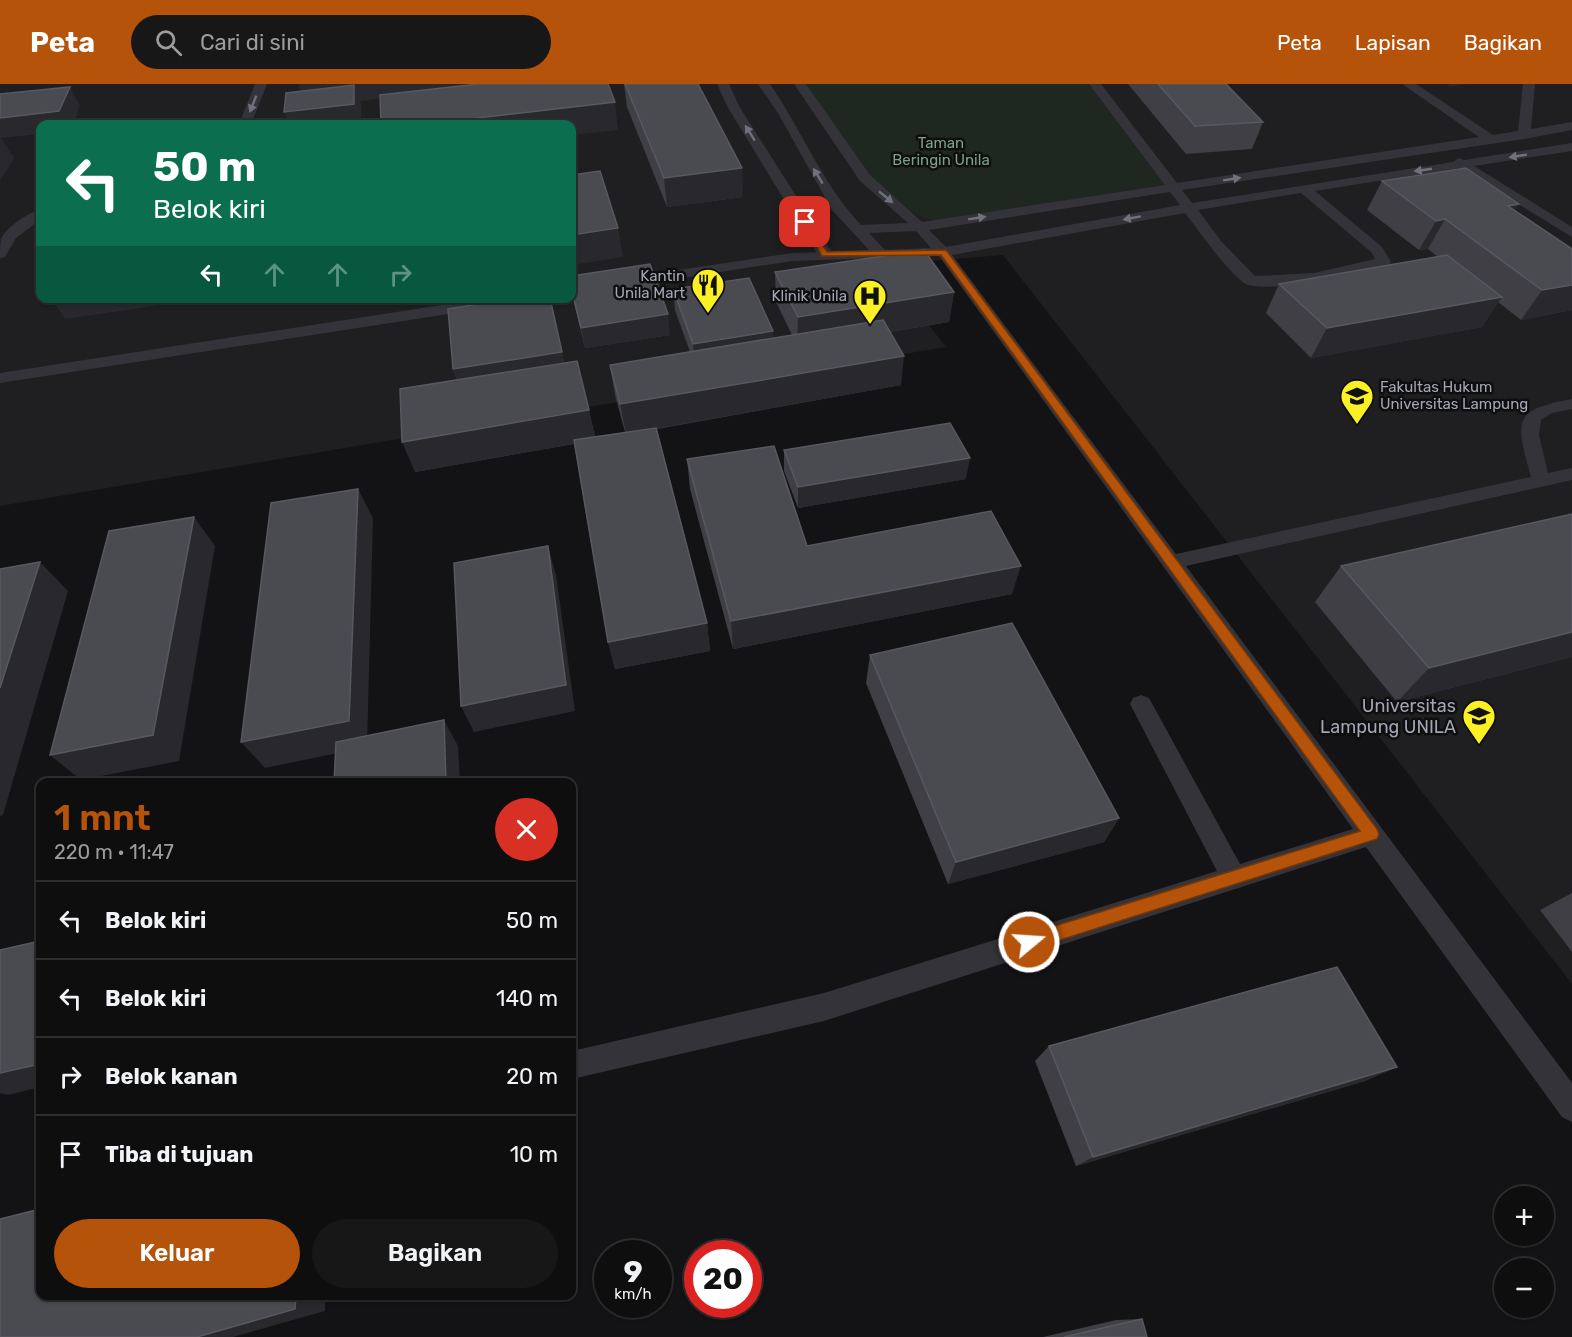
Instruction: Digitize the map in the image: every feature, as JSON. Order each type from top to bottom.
[{"type":"lane","points":[[247,120],[261,84]]},
{"type":"lane","points":[[723,84],[733,106],[825,254]]},
{"type":"lane","points":[[764,84],[784,113],[839,210],[881,254]]},
{"type":"lane","points":[[800,84],[865,178],[919,226],[943,252],[1572,1107]]},
{"type":"lane","points":[[1095,84],[1223,251],[1250,280],[1262,282],[1314,277],[1359,270],[1384,262],[1377,250],[1303,188]]},
{"type":"lane","points":[[1408,84],[1491,139]]},
{"type":"lane","points":[[1524,135],[1529,84]]},
{"type":"lane","points":[[856,229],[919,226],[1572,126]]},
{"type":"lane","points":[[576,290],[825,254],[943,252],[1303,188],[1572,147]]},
{"type":"lane","points":[[1438,148],[1572,233]]},
{"type":"lane","points":[[0,254],[6,239],[20,226],[36,216]]},
{"type":"lane","points":[[0,378],[487,303]]},
{"type":"lane","points":[[1541,481],[1529,430],[1532,420],[1540,411],[1572,404]]},
{"type":"lane","points":[[1172,562],[1572,474]]},
{"type":"lane","points":[[1141,704],[1234,877]]},
{"type":"lane","points":[[576,1064],[824,1007],[1371,834]]},
{"type":"shaded area","name":"Universitas Lampung UNILA","points":[[0,84],[1572,84],[1572,984],[1003,255],[882,265],[946,347],[0,506]]},
{"type":"green space","name":"Taman Beringin Unila","points":[[802,84],[1093,84],[1170,184],[938,221],[915,214],[894,202],[875,186],[858,167]]},
{"type":"building","points":[[478,84],[608,84],[615,102],[460,120],[381,120],[380,95]]},
{"type":"building","points":[[625,84],[698,84],[742,168],[664,178]]},
{"type":"building","points":[[1158,84],[1226,84],[1263,122],[1195,126]]},
{"type":"building","points":[[354,85],[354,104],[284,112],[286,93]]},
{"type":"building","points":[[70,87],[59,111],[0,118],[0,94]]},
{"type":"building","points":[[1466,168],[1519,204],[1508,206],[1572,249],[1572,285],[1542,290],[1445,219],[1436,221],[1382,181]]},
{"type":"building","points":[[600,171],[618,228],[576,234],[576,174]]},
{"type":"building","points":[[924,250],[954,292],[798,317],[775,272]]},
{"type":"building","points":[[1447,255],[1502,297],[1327,328],[1279,284]]},
{"type":"building","points":[[650,264],[668,314],[581,328],[575,303],[576,275]]},
{"type":"building","points":[[749,278],[773,331],[693,344],[673,289]]},
{"type":"building","points":[[486,303],[551,303],[562,352],[453,369],[448,309]]},
{"type":"building","points":[[883,320],[904,356],[620,404],[610,365]]},
{"type":"building","points":[[577,361],[589,410],[402,442],[400,389]]},
{"type":"building","points":[[950,423],[970,458],[798,487],[784,450]]},
{"type":"building","points":[[656,428],[707,623],[608,642],[574,440]]},
{"type":"building","points":[[774,446],[807,546],[991,511],[1021,566],[731,621],[687,459]]},
{"type":"building","points":[[358,489],[349,721],[241,742],[271,503]]},
{"type":"building","points":[[1572,514],[1572,632],[1429,668],[1341,566]]},
{"type":"building","points":[[194,517],[153,735],[50,755],[109,531]]},
{"type":"building","points":[[548,546],[566,685],[461,706],[454,563]]},
{"type":"building","points":[[40,562],[0,688],[0,569]]},
{"type":"building","points":[[1012,623],[1119,818],[956,862],[870,655]]},
{"type":"building","points":[[444,720],[446,778],[334,778],[336,742]]},
{"type":"building","points":[[36,942],[36,1065],[0,1073],[0,950]]},
{"type":"building","points":[[1337,967],[1397,1067],[1093,1157],[1049,1046]]},
{"type":"building","points":[[36,1210],[36,1300],[296,1300],[295,1309],[197,1337],[0,1337],[0,1219]]},
{"type":"building","points":[[1142,1319],[1147,1337],[1064,1337]]},
{"type":"place","name":"Kantin Unila Mart","points":[[708,314]]},
{"type":"place","name":"Klinik Unila","points":[[870,325]]},
{"type":"place","name":"Fakultas Hukum Universitas Lampung","points":[[1357,425]]},
{"type":"place","name":"Universitas Lampung UNILA","points":[[1479,745]]},
{"type":"route","points":[[805,222],[825,254],[943,252],[1371,834],[1029,942]]}]
